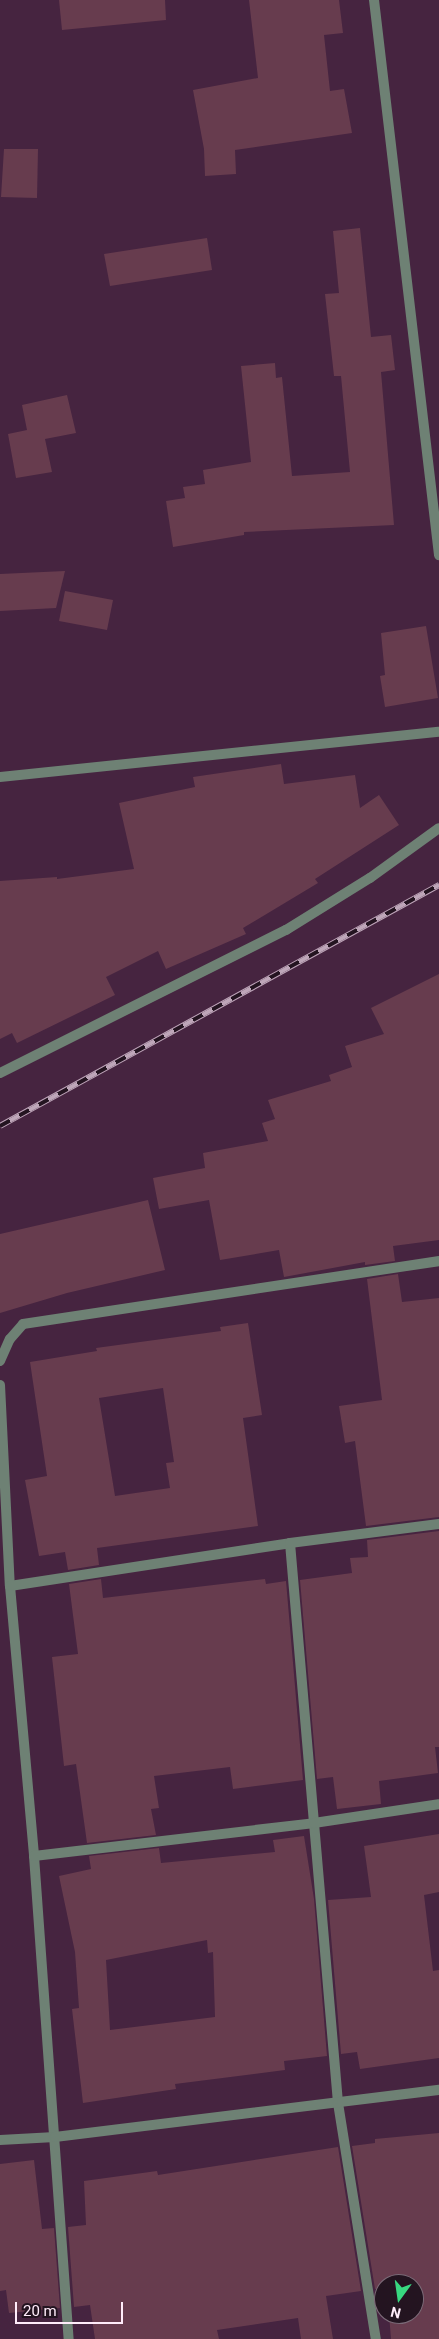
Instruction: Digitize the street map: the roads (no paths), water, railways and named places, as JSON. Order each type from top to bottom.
[{"type":"street","points":[[374,0],[439,555]]},
{"type":"street","points":[[0,777],[439,732]]},
{"type":"street","points":[[0,1073],[286,930],[370,878],[439,828]]},
{"type":"street","points":[[0,1361],[10,1339],[23,1324],[439,1261]]},
{"type":"street","points":[[0,1384],[10,1586],[34,1856],[69,2339]]},
{"type":"street","points":[[10,1586],[290,1543],[439,1524]]},
{"type":"street","points":[[290,1543],[338,2103],[376,2339]]},
{"type":"street","points":[[34,1856],[314,1823],[439,1804]]},
{"type":"street","points":[[0,2140],[55,2137],[439,2090]]},
{"type":"railway","points":[[0,1126],[439,885]]}]
